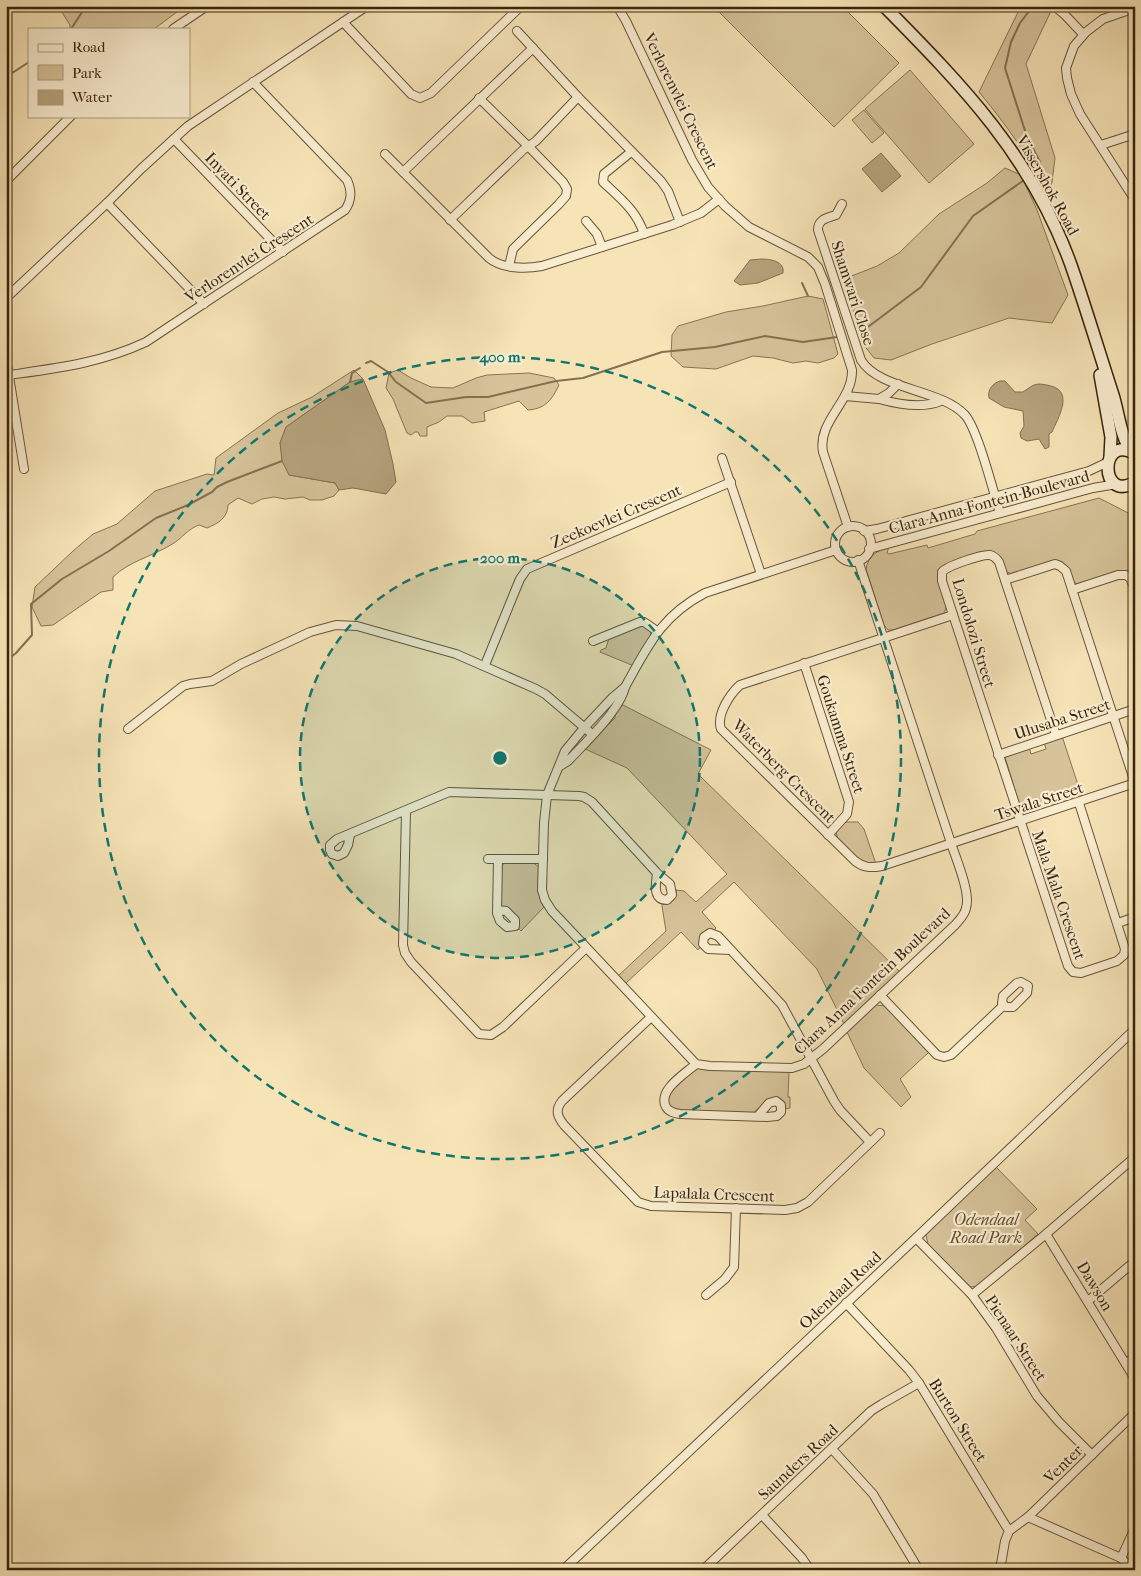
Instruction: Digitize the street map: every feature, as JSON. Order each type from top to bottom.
[{"type":"main road","name":"Vissershok Road","points":[[884,6],[984,112],[1021,164],[1049,214],[1068,257],[1092,332]]},
{"type":"main road","points":[[1092,332],[1114,397],[1123,436],[1133,453]]},
{"type":"main road","points":[[1092,332],[1112,437],[1108,474],[1110,479],[1135,496]]},
{"type":"main road","points":[[1109,460],[1120,451],[1133,453]]},
{"type":"main road","points":[[1120,485],[1135,482]]},
{"type":"street","points":[[174,28],[207,6]]},
{"type":"street","points":[[6,298],[174,139],[206,114],[367,6]]},
{"type":"street","points":[[343,22],[412,94],[420,98],[431,93],[521,6]]},
{"type":"street","name":"Verlorenvlei Crescent","points":[[617,6],[626,21],[699,174],[708,187],[749,227],[808,257],[818,267],[851,365],[852,380],[845,396],[825,429],[822,442],[823,452],[848,527]]},
{"type":"street","points":[[1054,6],[1083,34]]},
{"type":"street","points":[[1135,8],[1103,19],[1083,34],[1068,57],[1066,73],[1080,114],[1135,200]]},
{"type":"street","points":[[517,31],[578,97],[661,181],[668,191],[680,222]]},
{"type":"street","points":[[403,172],[533,48]]},
{"type":"street","name":"Verlorenvlei Crescent","points":[[9,375],[91,362],[114,356],[146,342],[341,214],[350,200],[350,190],[344,175],[253,82]]},
{"type":"street","points":[[450,220],[523,150],[529,147],[578,97]]},
{"type":"street","points":[[479,98],[566,185],[567,193],[558,205],[513,249],[509,266]]},
{"type":"street","points":[[6,181],[68,118]]},
{"type":"street","points":[[1101,145],[1135,134]]},
{"type":"street","name":"Inyati Street","points":[[174,139],[283,252]]},
{"type":"street","points":[[631,152],[604,174],[602,179],[635,213],[644,234]]},
{"type":"street","points":[[385,154],[495,263],[509,266],[535,268],[644,234],[680,222],[701,212],[719,199]]},
{"type":"street","points":[[107,204],[204,304]]},
{"type":"street","name":"Shamwari Close","points":[[842,204],[836,215],[820,222],[818,230],[861,360],[870,370],[960,411],[971,424],[1000,513]]},
{"type":"street","points":[[586,220],[597,234],[602,247]]},
{"type":"street","points":[[6,358],[24,469]]},
{"type":"street","points":[[879,399],[898,384]]},
{"type":"street","points":[[845,396],[879,399],[895,404],[924,405],[941,401]]},
{"type":"street","points":[[722,458],[760,574]]},
{"type":"street","name":"Clara Anna Fontein Boulevard","points":[[864,531],[1089,471],[1109,460]]},
{"type":"street","name":"Zeekoevlei Crescent","points":[[485,665],[520,579],[527,570],[731,482]]},
{"type":"street","name":"Clara Anna Fontein Boulevard","points":[[870,549],[1102,486],[1120,485]]},
{"type":"street","points":[[856,526],[864,531],[870,539],[870,549],[865,556],[858,560],[845,560],[836,550],[835,542],[838,534],[848,527],[856,526]]},
{"type":"street","points":[[560,766],[568,761],[615,710],[624,694],[625,687],[658,631],[677,610],[705,593],[836,550]]},
{"type":"street","name":"Londolozi Street","points":[[1019,821],[941,578],[942,572],[945,569],[989,555],[995,557],[999,562],[1056,735]]},
{"type":"street","name":"Clara Anna Fontein Boulevard","points":[[696,1064],[786,1069],[801,1066],[811,1060],[956,923],[967,908],[965,887],[858,560]]},
{"type":"street","points":[[1005,580],[1051,565],[1058,565],[1066,571],[1135,783]]},
{"type":"street","points":[[1072,590],[1121,574],[1130,578],[1135,589]]},
{"type":"street","name":"Waterberg Crescent","points":[[951,843],[882,866],[869,868],[860,865],[728,738],[721,729],[719,722],[723,710],[740,685],[953,614]]},
{"type":"street","points":[[593,641],[640,622],[644,622],[658,631]]},
{"type":"street","points":[[128,729],[183,686],[212,681],[241,664],[310,632],[326,627],[346,625],[379,630],[485,665],[546,694],[592,734]]},
{"type":"street","name":"Goukamma Street","points":[[804,663],[849,802],[847,814],[828,835]]},
{"type":"street","points":[[625,687],[619,690],[566,751],[547,795],[544,818],[542,890],[545,900],[552,911],[586,948],[696,1064],[665,1094],[665,1104],[670,1112],[680,1114],[758,1116]]},
{"type":"street","name":"Ulusaba Street","points":[[998,754],[1135,710]]},
{"type":"street","name":"Tswala Street","points":[[951,843],[1079,803],[1135,783]]},
{"type":"street","points":[[350,835],[446,793],[579,796],[592,802],[657,873]]},
{"type":"street","name":"Mala Mala Crescent","points":[[1019,821],[1068,966],[1071,971],[1081,973],[1118,961],[1125,952],[1125,946],[1079,803]]},
{"type":"street","points":[[406,811],[403,944],[405,953],[411,962],[479,1034],[491,1035],[503,1027],[586,948]]},
{"type":"street","points":[[488,859],[543,860]]},
{"type":"street","points":[[497,910],[498,859]]},
{"type":"street","points":[[1118,923],[1135,917]]},
{"type":"street","points":[[730,950],[782,1005],[827,1091],[840,1110],[870,1142]]},
{"type":"street","points":[[880,995],[937,1055],[944,1057],[951,1055],[1004,1005]]},
{"type":"street","name":"Lapalala Crescent","points":[[651,1017],[562,1100],[557,1108],[559,1118],[629,1195],[638,1202],[651,1206],[785,1210],[801,1206],[880,1133]]},
{"type":"street","name":"Odendaal Road","points":[[565,1569],[1133,1034]]},
{"type":"street","points":[[972,1295],[1135,1158]]},
{"type":"street","points":[[706,1295],[725,1279],[734,1267],[736,1208]]},
{"type":"street","name":"Dawson","points":[[1046,1234],[1135,1379]]},
{"type":"street","name":"Pienaar Street","points":[[916,1238],[972,1295],[996,1328],[1037,1396],[1092,1455]]},
{"type":"street","points":[[1088,1301],[1135,1261]]},
{"type":"street","name":"Burton Street","points":[[846,1303],[910,1370],[1009,1532]]},
{"type":"street","points":[[1126,1364],[1135,1357]]},
{"type":"street","name":"Saunders Road","points":[[704,1570],[876,1407],[918,1383]]},
{"type":"street","name":"Venter","points":[[1009,1532],[1028,1517],[1135,1413]]},
{"type":"street","points":[[832,1449],[873,1494],[919,1570]]},
{"type":"street","points":[[762,1515],[810,1570]]},
{"type":"street","points":[[1028,1517],[1121,1558],[1128,1568]]},
{"type":"street","points":[[1121,1558],[1135,1528]]},
{"type":"street","points":[[1000,1570],[1005,1541],[1009,1532]]},
{"type":"green space","points":[[58,6],[185,6],[155,28],[70,28]]},
{"type":"green space","points":[[713,6],[842,6],[899,63],[834,127]]},
{"type":"green space","points":[[1021,6],[1041,6],[1051,11],[1026,64],[1055,158],[1052,182],[1048,192],[1016,140],[979,92]]},
{"type":"green space","points":[[910,70],[974,144],[929,183],[865,109]]},
{"type":"green space","points":[[864,110],[884,133],[872,143],[852,120]]},
{"type":"green space","points":[[1005,168],[1021,175],[1037,210],[1068,295],[1052,323],[1009,318],[891,360],[874,358],[863,344],[847,289],[849,277],[877,266],[899,253],[939,214],[987,183]]},
{"type":"green space","points":[[808,296],[823,299],[838,354],[834,358],[818,363],[806,361],[793,363],[753,356],[716,369],[683,367],[671,356],[672,335],[678,326],[726,312]]},
{"type":"green space","points":[[354,370],[363,379],[350,382],[286,427],[280,443],[289,475],[335,483],[339,490],[334,496],[322,500],[310,500],[303,497],[285,499],[274,497],[262,499],[252,504],[238,498],[228,505],[226,514],[218,522],[207,528],[199,525],[166,548],[119,571],[113,577],[113,590],[101,592],[53,625],[41,626],[32,607],[35,587],[93,534],[117,524],[155,491],[207,474],[214,475],[216,458],[278,413],[312,397]]},
{"type":"green space","points":[[398,370],[431,387],[453,388],[487,375],[529,373],[554,378],[559,385],[551,399],[539,408],[528,410],[519,401],[484,412],[485,421],[472,423],[462,416],[447,416],[427,427],[427,436],[420,436],[418,432],[411,435],[407,433],[393,399],[386,388],[389,373]]},
{"type":"green space","points":[[1099,498],[1132,515],[1135,523],[1135,580],[1132,575],[1077,584],[1073,581],[1064,564],[1011,574],[1006,571],[999,556],[989,552],[938,574],[939,584],[946,604],[944,613],[893,630],[888,630],[884,625],[866,569],[869,560],[877,552],[889,547],[887,553],[889,554],[927,545],[928,548],[975,534],[977,531]]},
{"type":"green space","points":[[638,626],[644,626],[650,630],[651,634],[634,666],[600,652],[606,648],[609,638]]},
{"type":"green space","points":[[621,704],[711,750],[698,774],[900,972],[844,1024],[817,969],[734,882],[702,912],[716,928],[698,950],[681,932],[625,984],[618,976],[666,931],[662,904],[672,900],[676,890],[684,891],[696,902],[727,874],[627,768],[583,748],[601,729],[606,727],[615,718],[616,711]]},
{"type":"green space","points":[[1062,736],[1082,797],[1048,809],[1045,802],[1031,807],[1033,814],[1026,815],[1022,813],[1005,757],[1029,747],[1031,754],[1046,749],[1044,742]]},
{"type":"green space","points":[[845,822],[858,822],[864,829],[876,864],[860,861],[838,840],[836,832]]},
{"type":"green space","points":[[508,862],[532,862],[539,867],[539,895],[544,907],[521,931],[518,928],[518,919],[500,904],[501,868],[503,864]]},
{"type":"green space","points":[[875,1005],[886,1006],[929,1052],[900,1079],[911,1097],[901,1107],[864,1068],[847,1032]]},
{"type":"green space","points":[[699,1068],[789,1072],[788,1097],[790,1097],[790,1108],[785,1109],[784,1104],[767,1101],[753,1113],[675,1110],[669,1106],[667,1098],[671,1092],[694,1070]]},
{"type":"green space","name":"Odendaal Road Park","points":[[996,1167],[1037,1209],[1025,1220],[1038,1234],[978,1286],[970,1287],[928,1244],[926,1236],[928,1231]]},
{"type":"water","points":[[881,153],[901,176],[882,192],[862,169]]},
{"type":"water","points":[[761,259],[779,263],[782,266],[783,273],[758,283],[740,285],[734,281],[750,260]]},
{"type":"water","points":[[363,379],[385,430],[396,482],[386,494],[353,488],[339,490],[335,483],[289,475],[282,461],[280,443],[286,427],[350,382]]},
{"type":"water","points":[[1000,381],[1005,381],[1015,392],[1023,392],[1033,386],[1042,384],[1058,389],[1062,394],[1063,400],[1060,413],[1052,432],[1049,434],[1049,447],[1045,449],[1039,439],[1027,441],[1021,438],[1020,433],[1024,426],[1023,411],[1004,407],[989,398],[991,387]]},
{"type":"waterway","points":[[72,28],[86,6]]},
{"type":"waterway","points":[[1033,6],[1020,23],[1011,42],[1005,68],[1027,137],[1040,162],[1034,174]]},
{"type":"waterway","points":[[6,77],[28,63]]},
{"type":"waterway","points":[[864,330],[921,287],[973,216],[1024,180]]},
{"type":"waterway","points":[[802,283],[808,296]]},
{"type":"waterway","points":[[366,363],[371,361],[388,372],[396,382],[426,403],[466,397],[488,397],[556,381],[583,378],[662,352],[715,347],[765,336],[803,342],[837,337]]},
{"type":"waterway","points":[[350,382],[352,373],[360,368]]},
{"type":"waterway","points":[[6,661],[32,635],[31,604],[62,579],[109,551],[156,518],[188,505],[227,482],[282,461]]}]
